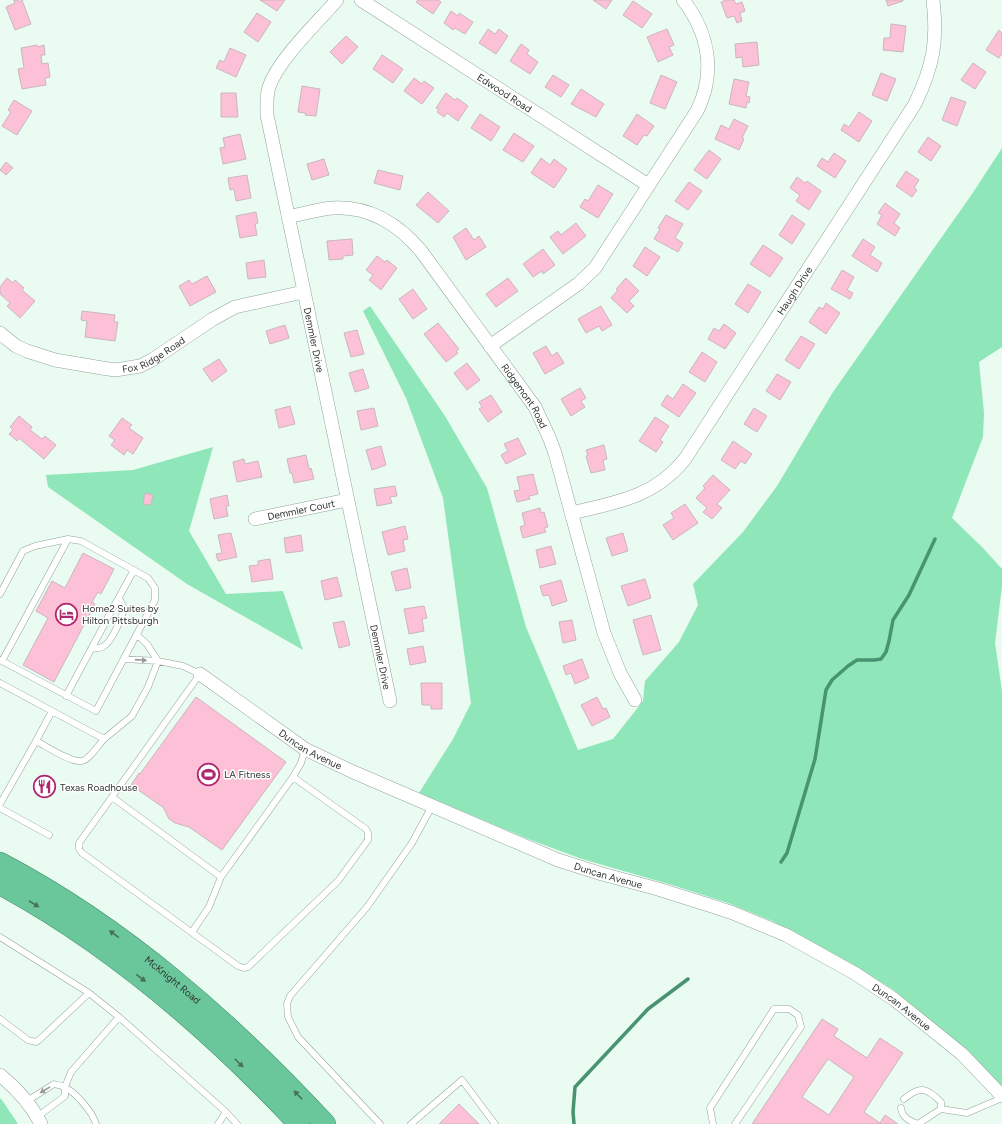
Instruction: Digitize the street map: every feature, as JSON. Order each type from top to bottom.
[{"type":"highway","name":"McKnight Road","points":[[0,863],[75,908],[165,972],[248,1045],[325,1124]]},
{"type":"highway","name":"McKnight Road","points":[[0,884],[65,923],[153,987],[230,1054],[299,1124]]},
{"type":"street","name":"Demmler Drive","points":[[337,0],[283,62],[274,76],[269,88],[267,104],[268,126],[390,701]]},
{"type":"street","name":"Edwood Road","points":[[361,0],[648,185]]},
{"type":"street","points":[[490,346],[578,284],[595,268],[697,112],[704,98],[706,88],[707,53],[704,40],[695,17],[683,0]]},
{"type":"street","name":"Haugh Drive","points":[[571,513],[620,502],[646,492],[671,474],[685,459],[915,104],[932,61],[935,29],[933,0]]},
{"type":"street","name":"Ridgemont Road","points":[[288,217],[320,210],[345,208],[376,215],[389,221],[409,237],[421,251],[535,407],[555,453],[604,633],[620,673],[635,700]]},
{"type":"street","name":"Fox Ridge Road","points":[[0,333],[16,346],[27,351],[55,360],[115,370],[140,366],[152,360],[213,319],[234,307],[304,292]]},
{"type":"street","name":"Demmler Court","points":[[255,519],[348,500]]},
{"type":"street","name":"Duncan Avenue","points":[[200,674],[304,749],[558,860],[596,873],[658,889],[721,909],[786,935],[856,974],[895,1000],[962,1054],[1002,1097]]},
{"type":"street","points":[[0,1075],[27,1101],[39,1120]]},
{"type":"lane","points":[[0,594],[23,551],[35,546],[68,539],[81,541],[148,578],[155,588],[155,600],[96,711],[1,661],[68,539]]},
{"type":"lane","points":[[108,617],[134,570]]},
{"type":"lane","points":[[92,648],[100,648],[105,646],[123,615],[124,608],[119,598]]},
{"type":"lane","points":[[66,696],[104,625]]},
{"type":"lane","points":[[137,635],[147,644],[158,661]]},
{"type":"lane","points":[[124,659],[158,661],[183,666],[200,674],[78,846],[80,851],[238,966],[244,968],[248,967],[338,881],[368,840],[368,833],[366,830],[293,778]]},
{"type":"lane","points":[[36,740],[72,760],[82,761],[88,757],[104,739],[132,716],[148,687],[158,661]]},
{"type":"lane","points":[[0,683],[104,739]]},
{"type":"lane","points":[[0,804],[52,711]]},
{"type":"lane","points":[[192,932],[209,907],[221,878],[293,778],[301,763],[304,749]]},
{"type":"lane","points":[[112,797],[221,878]]},
{"type":"lane","points":[[380,1124],[298,1037],[288,1017],[287,1004],[290,996],[368,907],[412,844],[432,806]]},
{"type":"lane","points":[[0,808],[49,835]]},
{"type":"lane","points":[[0,937],[89,993],[119,1017],[226,1112],[236,1124]]},
{"type":"lane","points":[[0,1019],[28,1040],[36,1042],[89,993]]},
{"type":"lane","points":[[713,1124],[710,1108],[774,1009],[789,1009],[798,1015],[801,1027],[735,1124]]},
{"type":"lane","points":[[39,1120],[65,1096],[65,1087],[71,1072],[119,1017]]},
{"type":"lane","points":[[411,1124],[462,1080],[495,1124]]},
{"type":"lane","points":[[27,1101],[54,1084],[65,1087],[93,1114],[96,1124]]},
{"type":"lane","points":[[904,1099],[911,1092],[921,1089],[931,1092],[941,1102],[941,1109]]},
{"type":"lane","points":[[901,1108],[902,1113],[907,1119],[918,1124],[941,1109],[968,1113],[1002,1097]]},
{"type":"lane","points":[[218,1124],[226,1112]]},
{"type":"green space","points":[[1002,148],[1002,347],[979,362],[984,413],[983,437],[952,518],[1002,569],[1002,586],[995,643],[1002,691],[1002,1090],[930,1020],[892,989],[856,967],[772,921],[728,903],[582,859],[528,839],[419,793],[453,739],[471,703],[443,498],[406,398],[363,311],[370,306],[445,416],[487,488],[526,627],[578,750],[613,739],[643,701],[645,681],[679,642],[698,605],[693,584],[743,532],[777,486],[833,392],[972,194]]},
{"type":"green space","points":[[213,447],[189,531],[226,594],[283,591],[303,650],[187,584],[48,487],[46,475],[133,470]]},
{"type":"green space","points":[[0,1098],[2,1100],[18,1124],[0,1124]]},
{"type":"building","points":[[14,0],[18,0],[19,2],[22,0],[31,24],[15,30],[6,7],[15,3]]},
{"type":"building","points":[[260,0],[285,0],[277,11]]},
{"type":"building","points":[[418,0],[438,0],[441,2],[433,14],[416,2]]},
{"type":"building","points":[[593,0],[612,0],[606,9]]},
{"type":"building","points":[[726,0],[734,0],[736,4],[742,2],[745,11],[740,13],[742,21],[737,23],[734,16],[727,18],[721,2]]},
{"type":"building","points":[[886,0],[903,0],[903,1],[888,6]]},
{"type":"building","points":[[633,1],[652,14],[642,28],[623,15]]},
{"type":"building","points":[[451,11],[458,16],[459,13],[473,22],[465,34],[455,28],[453,30],[444,23]]},
{"type":"building","points":[[257,13],[271,22],[258,42],[244,32]]},
{"type":"building","points":[[891,24],[906,26],[903,52],[883,50],[884,38],[890,38]]},
{"type":"building","points":[[488,29],[495,34],[499,29],[508,36],[496,54],[479,43]]},
{"type":"building","points":[[667,29],[674,45],[669,47],[673,55],[658,62],[647,37]]},
{"type":"building","points":[[999,30],[1002,33],[1002,53],[999,58],[986,50]]},
{"type":"building","points":[[346,36],[358,47],[342,64],[330,52]]},
{"type":"building","points":[[757,42],[759,65],[743,67],[742,57],[736,58],[735,44]]},
{"type":"building","points":[[521,44],[529,50],[527,54],[538,62],[530,74],[510,61]]},
{"type":"building","points":[[37,45],[38,47],[44,45],[45,55],[41,55],[42,64],[48,63],[50,77],[45,78],[46,85],[22,89],[18,69],[24,68],[21,48]]},
{"type":"building","points":[[230,48],[246,55],[236,77],[216,68],[220,60],[224,62]]},
{"type":"building","points":[[382,55],[403,69],[393,83],[373,69]]},
{"type":"building","points":[[973,63],[986,72],[975,89],[961,80]]},
{"type":"building","points":[[881,73],[896,79],[887,101],[872,95]]},
{"type":"building","points":[[553,75],[569,85],[561,97],[545,87]]},
{"type":"building","points":[[661,75],[677,82],[665,109],[650,103]]},
{"type":"building","points":[[414,78],[422,84],[424,81],[434,88],[422,104],[404,91]]},
{"type":"building","points":[[734,79],[749,82],[746,96],[750,97],[746,108],[729,104]]},
{"type":"building","points":[[302,86],[320,89],[316,116],[305,115],[306,113],[298,112]]},
{"type":"building","points":[[581,89],[604,104],[596,117],[571,104]]},
{"type":"building","points":[[221,93],[236,93],[238,117],[221,117]]},
{"type":"building","points":[[446,93],[455,100],[457,98],[468,106],[458,121],[447,113],[444,117],[437,112],[439,109],[436,108]]},
{"type":"building","points":[[951,97],[966,102],[957,126],[942,120]]},
{"type":"building","points":[[14,100],[32,111],[17,135],[2,126],[11,112],[8,110]]},
{"type":"building","points":[[859,112],[872,121],[859,142],[841,130],[844,124],[849,127]]},
{"type":"building","points":[[480,114],[500,127],[491,141],[471,128]]},
{"type":"building","points":[[637,114],[654,126],[647,136],[644,135],[637,145],[623,136]]},
{"type":"building","points":[[734,119],[748,126],[742,138],[744,139],[739,150],[715,139],[721,125],[729,129]]},
{"type":"building","points":[[514,133],[534,146],[523,162],[503,150]]},
{"type":"building","points":[[240,134],[246,159],[223,164],[220,148],[225,147],[223,138]]},
{"type":"building","points":[[928,137],[941,146],[931,161],[918,152]]},
{"type":"building","points":[[709,150],[721,159],[707,179],[694,170]]},
{"type":"building","points":[[834,153],[846,161],[835,178],[817,166],[822,158],[828,162]]},
{"type":"building","points":[[541,158],[550,165],[554,159],[567,169],[554,188],[531,173]]},
{"type":"building","points":[[324,159],[329,175],[312,180],[307,164]]},
{"type":"building","points":[[6,162],[13,168],[6,175],[0,170]]},
{"type":"building","points":[[378,170],[403,176],[400,190],[374,183]]},
{"type":"building","points":[[906,171],[919,180],[914,188],[917,190],[912,197],[896,186]]},
{"type":"building","points":[[247,175],[251,198],[236,201],[234,189],[230,190],[228,178]]},
{"type":"building","points":[[797,177],[805,183],[807,181],[821,191],[809,210],[796,201],[800,195],[790,188]]},
{"type":"building","points":[[689,182],[702,191],[688,210],[675,201]]},
{"type":"building","points":[[598,185],[613,194],[598,218],[580,207],[585,199],[588,201]]},
{"type":"building","points":[[428,192],[449,211],[438,223],[416,205]]},
{"type":"building","points":[[885,203],[900,214],[894,223],[900,228],[895,236],[877,224],[882,215],[878,213]]},
{"type":"building","points":[[256,212],[258,223],[255,224],[257,235],[240,238],[236,216]]},
{"type":"building","points":[[666,215],[683,224],[675,238],[683,243],[678,252],[654,239],[660,229],[658,228]]},
{"type":"building","points":[[792,215],[805,224],[792,244],[779,235]]},
{"type":"building","points":[[576,223],[586,236],[563,254],[550,237],[558,231],[561,235]]},
{"type":"building","points":[[466,228],[474,240],[479,236],[486,247],[466,260],[453,237]]},
{"type":"building","points":[[352,239],[353,255],[343,256],[343,259],[329,260],[327,241]]},
{"type":"building","points":[[863,239],[875,247],[870,255],[882,263],[877,272],[852,256]]},
{"type":"building","points":[[763,245],[783,258],[770,277],[750,264]]},
{"type":"building","points":[[645,247],[660,257],[647,276],[633,266]]},
{"type":"building","points":[[543,249],[555,265],[543,274],[542,271],[533,277],[523,264]]},
{"type":"building","points":[[377,256],[385,262],[387,260],[397,268],[381,290],[369,280],[373,275],[366,270]]},
{"type":"building","points":[[264,260],[266,277],[248,279],[246,263]]},
{"type":"building","points":[[842,270],[854,277],[847,290],[853,293],[850,299],[831,289]]},
{"type":"building","points":[[207,276],[216,292],[190,306],[179,286],[189,280],[192,284]]},
{"type":"building","points":[[7,278],[13,283],[15,280],[24,288],[22,290],[35,301],[20,318],[7,306],[10,303],[0,294],[0,287]]},
{"type":"building","points":[[508,278],[518,291],[496,307],[486,294]]},
{"type":"building","points":[[626,278],[639,291],[629,301],[634,306],[627,313],[611,298],[618,290],[616,289]]},
{"type":"building","points":[[748,284],[761,292],[748,313],[735,304]]},
{"type":"building","points":[[413,289],[427,309],[413,319],[399,299]]},
{"type":"building","points":[[826,303],[840,313],[826,334],[809,322],[819,307],[823,309]]},
{"type":"building","points":[[601,306],[612,325],[602,331],[599,326],[586,333],[578,319]]},
{"type":"building","points":[[82,311],[115,315],[114,322],[118,322],[115,341],[85,337],[87,321],[81,320]]},
{"type":"building","points":[[438,323],[459,349],[456,351],[458,353],[446,362],[424,334]]},
{"type":"building","points":[[724,324],[736,333],[725,349],[708,339],[714,328],[719,331]]},
{"type":"building","points":[[285,325],[289,338],[270,344],[266,331]]},
{"type":"building","points":[[357,330],[364,354],[351,357],[344,333]]},
{"type":"building","points":[[801,336],[815,344],[799,369],[785,360]]},
{"type":"building","points":[[546,346],[552,356],[557,352],[564,363],[545,374],[533,353]]},
{"type":"building","points":[[702,352],[717,362],[705,382],[689,372]]},
{"type":"building","points":[[219,359],[227,371],[212,382],[203,369]]},
{"type":"building","points":[[467,363],[480,380],[467,390],[454,373]]},
{"type":"building","points":[[363,369],[369,388],[355,392],[349,373]]},
{"type":"building","points":[[777,374],[791,382],[780,400],[766,391]]},
{"type":"building","points":[[683,384],[696,393],[679,417],[661,405],[667,395],[673,399]]},
{"type":"building","points":[[580,388],[586,398],[581,401],[585,407],[571,416],[561,399]]},
{"type":"building","points":[[491,395],[502,412],[488,422],[479,409],[482,407],[479,402]]},
{"type":"building","points":[[290,406],[295,424],[279,428],[275,410]]},
{"type":"building","points":[[374,408],[378,426],[361,430],[357,411]]},
{"type":"building","points":[[754,408],[767,416],[757,432],[744,424]]},
{"type":"building","points":[[19,416],[32,427],[30,430],[42,439],[45,436],[56,445],[44,459],[19,438],[17,441],[9,434],[13,430],[10,427]]},
{"type":"building","points":[[655,417],[669,426],[660,440],[663,442],[656,452],[639,441]]},
{"type":"building","points":[[122,418],[132,425],[129,428],[143,438],[133,454],[127,450],[124,455],[111,445],[115,440],[109,436]]},
{"type":"building","points":[[518,438],[526,454],[506,464],[501,455],[508,451],[504,444]]},
{"type":"building","points":[[733,441],[752,454],[745,464],[741,461],[735,469],[721,460]]},
{"type":"building","points":[[604,445],[607,459],[603,460],[605,470],[591,473],[586,456],[588,455],[586,450]]},
{"type":"building","points":[[381,446],[386,465],[372,470],[366,450]]},
{"type":"building","points":[[306,455],[309,469],[311,468],[314,479],[294,483],[287,459]]},
{"type":"building","points":[[244,459],[245,464],[258,461],[262,477],[237,482],[233,462]]},
{"type":"building","points":[[533,474],[538,494],[529,496],[530,499],[517,502],[514,491],[520,490],[517,477]]},
{"type":"building","points":[[713,475],[730,490],[717,504],[722,508],[712,519],[703,512],[707,508],[696,498],[705,488],[703,486]]},
{"type":"building","points":[[395,486],[397,496],[390,497],[392,503],[377,506],[374,489]]},
{"type":"building","points":[[145,493],[153,495],[151,505],[143,504]]},
{"type":"building","points":[[227,495],[229,506],[226,506],[228,516],[214,519],[210,499]]},
{"type":"building","points":[[685,504],[698,523],[673,540],[663,525],[674,518],[671,513]]},
{"type":"building","points":[[540,508],[541,513],[544,512],[548,527],[544,528],[546,532],[523,538],[520,527],[525,525],[522,513]]},
{"type":"building","points":[[405,526],[408,539],[403,540],[405,551],[388,555],[382,532]]},
{"type":"building","points":[[231,533],[237,557],[218,561],[216,554],[222,553],[218,535]]},
{"type":"building","points":[[623,533],[628,551],[612,556],[606,538]]},
{"type":"building","points":[[301,535],[303,551],[286,553],[284,538]]},
{"type":"building","points":[[551,546],[556,564],[540,568],[536,550]]},
{"type":"building","name":"Home2 Suites by Hilton Pittsburgh","points":[[83,553],[114,569],[101,594],[98,592],[92,602],[95,604],[54,682],[23,665],[48,618],[36,611],[52,581],[65,588]]},
{"type":"building","points":[[270,559],[273,579],[252,582],[249,566],[258,565],[258,561]]},
{"type":"building","points":[[407,568],[411,588],[396,591],[391,572]]},
{"type":"building","points":[[337,577],[342,596],[325,600],[321,581]]},
{"type":"building","points":[[645,579],[651,598],[628,606],[621,586]]},
{"type":"building","points":[[561,580],[567,601],[552,606],[549,595],[543,596],[540,586]]},
{"type":"building","points":[[424,606],[427,618],[422,619],[424,631],[409,634],[404,609]]},
{"type":"building","points":[[651,615],[661,650],[643,655],[633,620]]},
{"type":"building","points":[[572,620],[576,640],[563,643],[559,622]]},
{"type":"building","points":[[344,621],[350,645],[339,648],[333,623]]},
{"type":"building","points":[[423,646],[426,662],[410,665],[407,649]]},
{"type":"building","points":[[582,659],[589,678],[575,684],[571,673],[566,675],[563,666]]},
{"type":"building","points":[[421,683],[442,683],[442,709],[431,709],[431,705],[422,705]]},
{"type":"building","name":"LA Fitness","points":[[196,697],[286,762],[222,850],[189,827],[175,823],[169,819],[164,808],[131,785]]},
{"type":"building","points":[[597,697],[603,709],[606,708],[610,717],[592,726],[581,705]]},
{"type":"building","points":[[822,1019],[838,1029],[834,1036],[867,1058],[880,1038],[903,1053],[864,1112],[880,1123],[885,1115],[898,1124],[752,1124]],"holes":[[[828,1059],[854,1077],[829,1115],[802,1097]]]},
{"type":"building","points":[[459,1104],[479,1124],[439,1124]]},
{"type":"waterway","points":[[781,862],[787,853],[815,759],[826,690],[832,680],[857,660],[881,659],[886,652],[893,620],[909,595],[935,539]]},
{"type":"waterway","points":[[574,1124],[573,1112],[575,1087],[648,1009],[688,979]]},
{"type":"place","name":"Home2 Suites by Hilton Pittsburgh","points":[[66,614]]},
{"type":"place","name":"LA Fitness","points":[[209,774]]},
{"type":"place","name":"Texas Roadhouse","points":[[44,787]]}]
